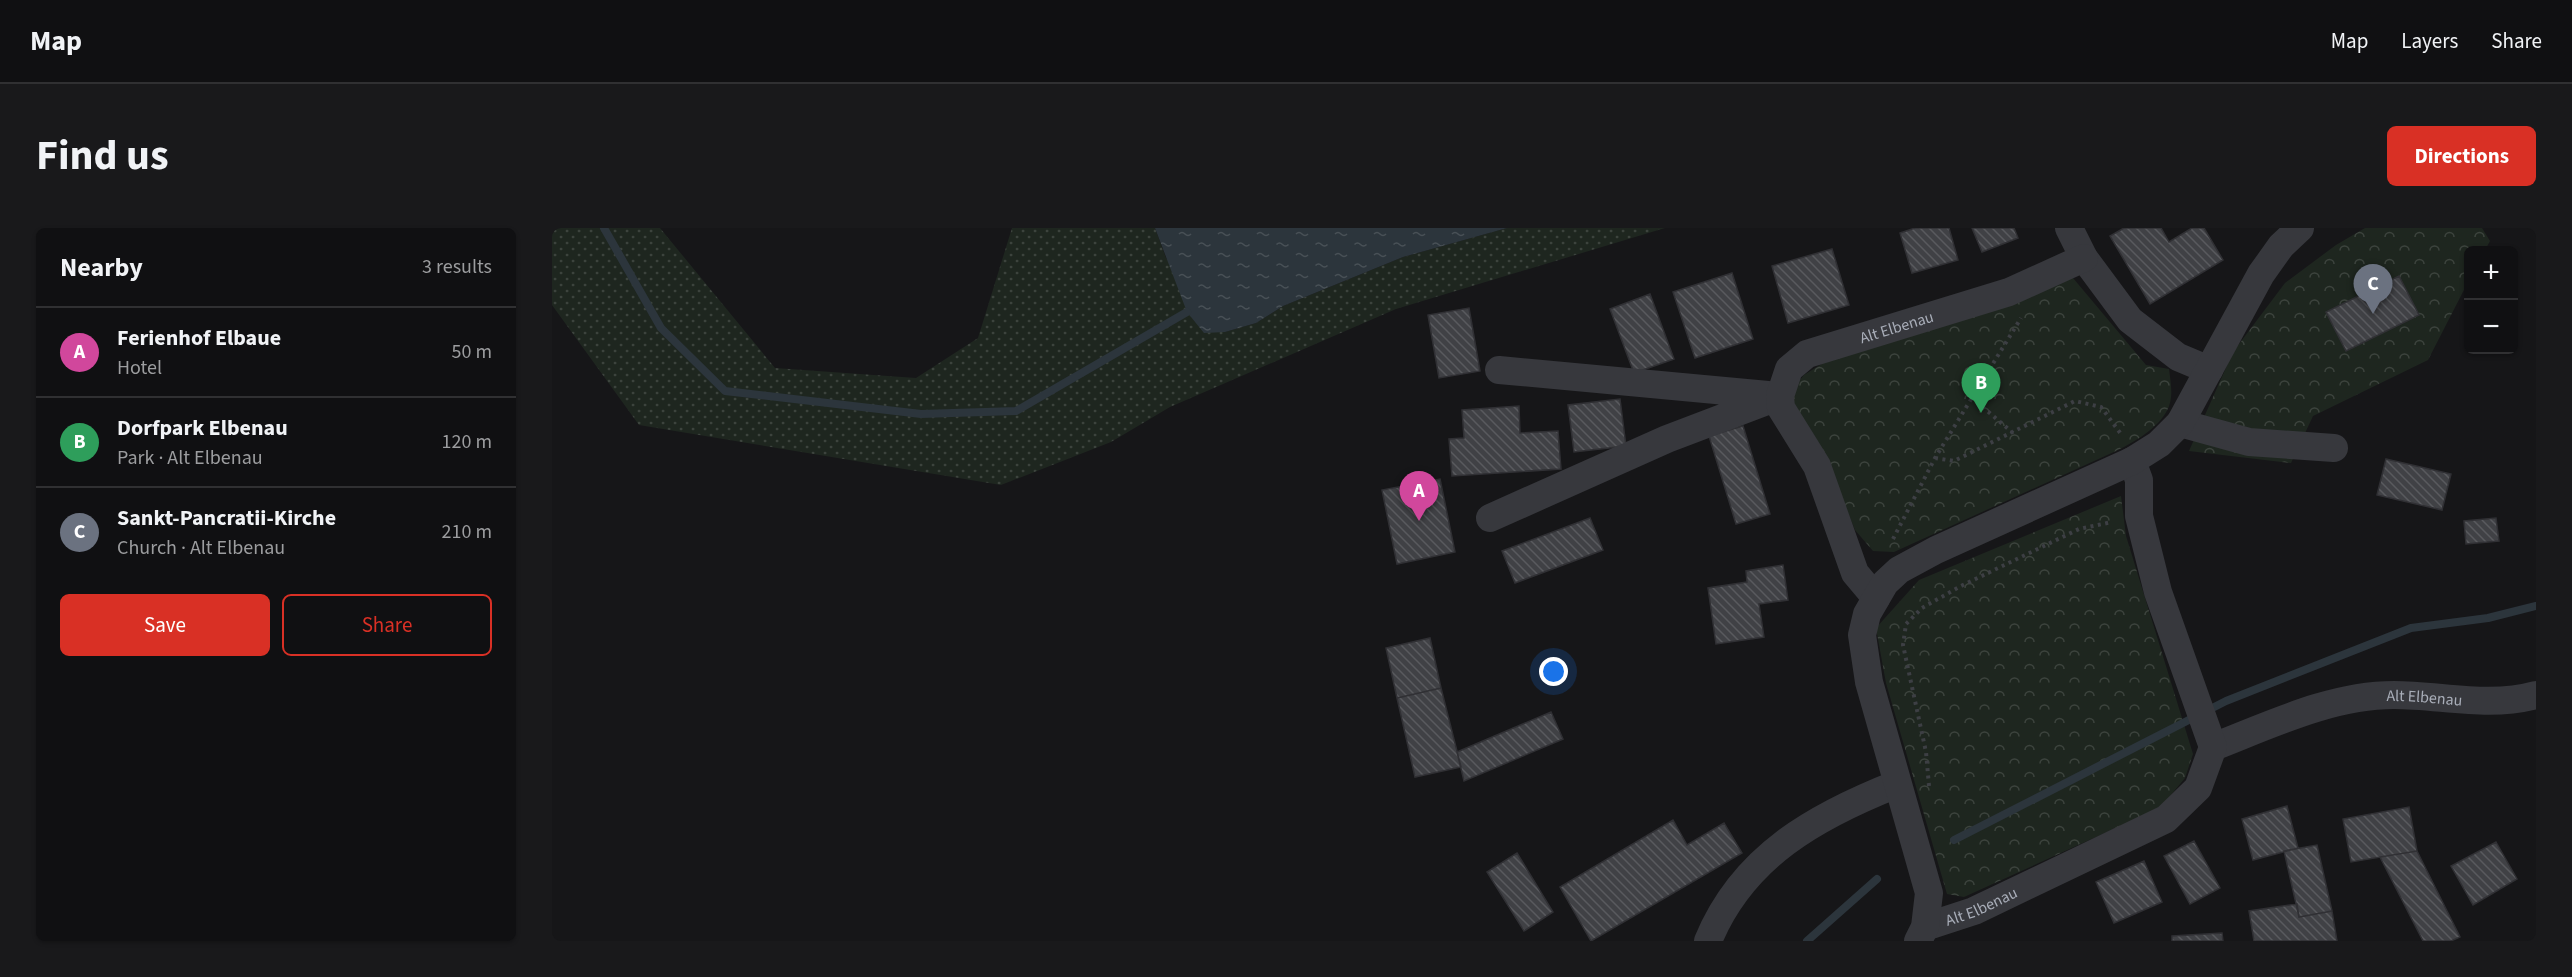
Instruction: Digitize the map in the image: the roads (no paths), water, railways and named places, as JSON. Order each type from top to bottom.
[{"type":"street","points":[[2069,228],[2084,258],[2130,320],[2178,357],[2209,370]]},
{"type":"street","name":"Alt Elbenau","points":[[1922,934],[1929,893],[1875,709],[1864,656],[1862,635],[1867,615],[1876,598],[1885,583],[1899,570],[1936,550],[2132,461],[2159,444],[2180,423],[2261,274],[2281,246],[2300,228]]},
{"type":"street","name":"Alt Elbenau","points":[[1780,396],[1790,369],[1807,354],[2009,292],[2084,258]]},
{"type":"street","points":[[1499,370],[1780,396]]},
{"type":"street","points":[[1490,518],[1667,439],[1780,396]]},
{"type":"street","points":[[1780,396],[1780,408],[1817,466],[1855,573],[1876,598]]},
{"type":"street","points":[[2180,423],[2249,442],[2334,448]]},
{"type":"street","points":[[2132,461],[2139,480],[2139,516],[2158,592],[2210,739]]},
{"type":"street","name":"Alt Elbenau","points":[[1922,934],[2166,819],[2198,788],[2210,739],[2341,702],[2392,695],[2493,701],[2536,695]]},
{"type":"street","points":[[1708,941],[1733,894],[1789,839],[1820,818],[1847,804],[1897,784]]},
{"type":"water","points":[[1155,228],[1507,228],[1403,257],[1283,306],[1256,323],[1225,332],[1204,333],[1187,312]]},
{"type":"waterway","points":[[604,228],[661,328],[725,391],[921,414],[1016,411],[1187,312]]},
{"type":"waterway","points":[[1954,840],[2226,701],[2411,628],[2488,618],[2536,606]]},
{"type":"waterway","points":[[1807,941],[1877,879]]},
{"type":"place","name":"Sankt-Pancratii-Kirche","points":[[2373,314]]},
{"type":"place","name":"Dorfpark Elbenau","points":[[1981,413]]},
{"type":"place","name":"Ferienhof Elbaue","points":[[1419,521]]}]
